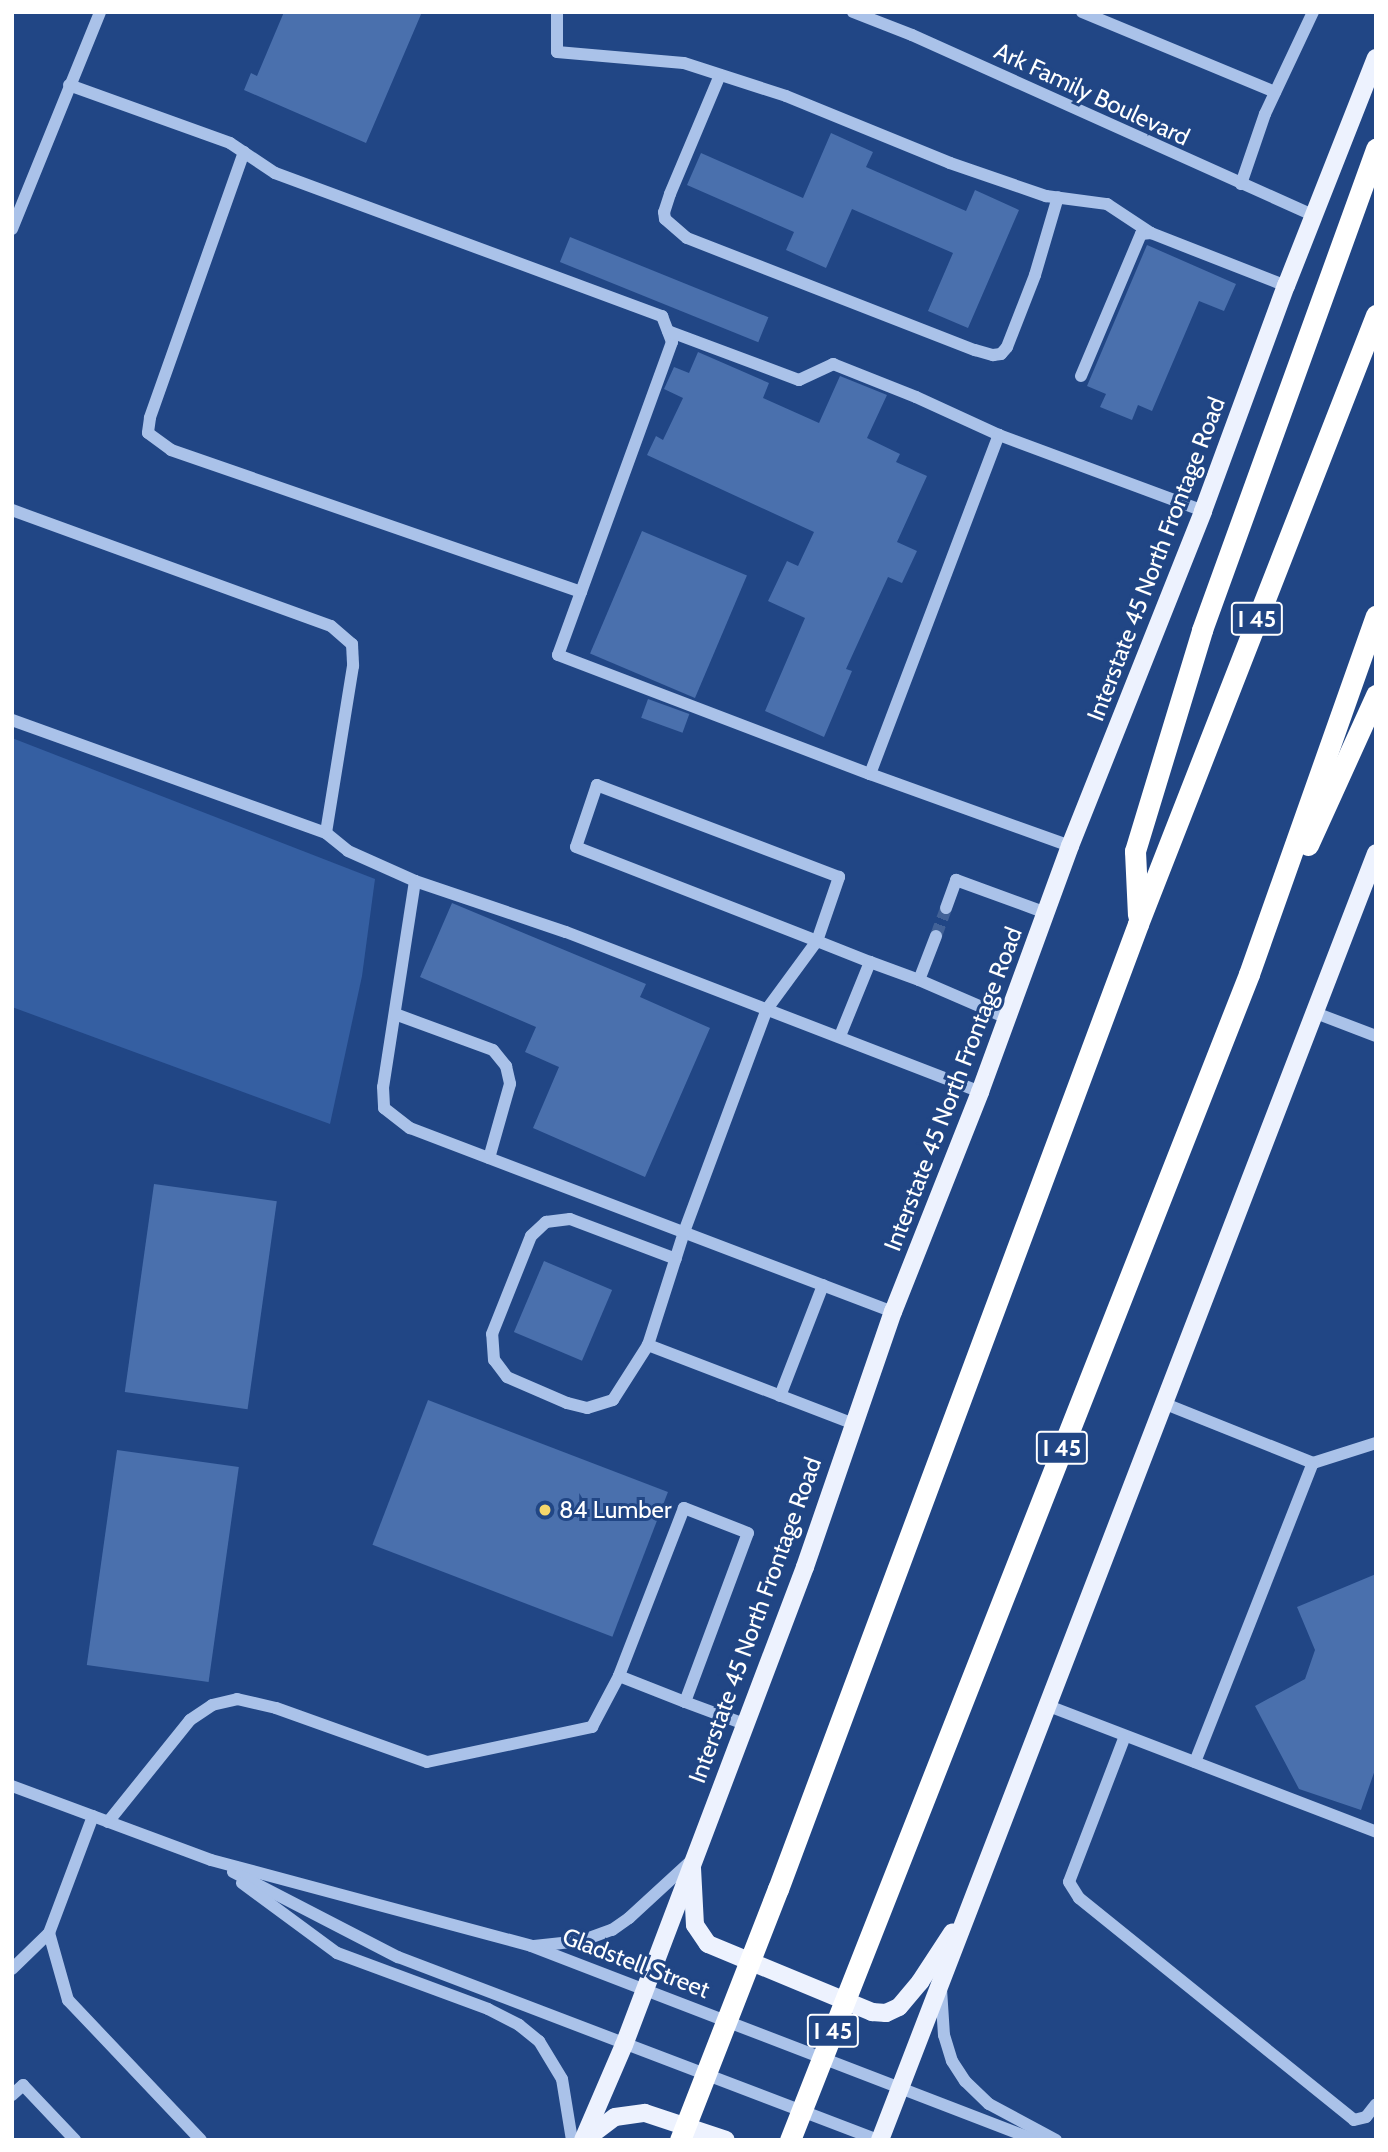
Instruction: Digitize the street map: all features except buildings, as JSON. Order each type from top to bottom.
[{"type":"highway","points":[[1138,924],[1135,850],[1202,629],[1376,149]]},
{"type":"highway","name":"I 45","points":[[680,2140],[778,1889],[1138,924],[1376,315]]},
{"type":"highway","name":"I 45","points":[[790,2140],[1249,974],[1376,616]]},
{"type":"highway","points":[[1249,974],[1376,695]]},
{"type":"main road","name":"Interstate 45 North Frontage Road","points":[[584,2140],[624,2045],[691,1861],[805,1567],[893,1312],[980,1092],[1070,846],[1203,511],[1286,286],[1376,58]]},
{"type":"main road","points":[[879,2140],[901,2089],[1046,1705],[1376,853]]},
{"type":"main road","points":[[691,1861],[695,1925],[708,1944],[872,2012],[886,2012],[899,2007],[920,1982],[972,1903]]},
{"type":"main road","points":[[584,2140],[615,2118],[645,2113],[726,2140]]},
{"type":"street","points":[[557,12],[556,52],[684,63],[786,96],[950,163],[1058,197],[1107,204],[1151,233],[1286,286]]},
{"type":"street","name":"Ark Family Boulevard","points":[[853,12],[912,35],[1314,216]]},
{"type":"street","points":[[1082,12],[1275,92]]},
{"type":"street","points":[[1241,184],[1275,92],[1313,12]]},
{"type":"street","points":[[12,229],[96,13]]},
{"type":"street","points":[[720,75],[670,194],[664,212],[665,219],[687,238],[975,350],[993,355],[1001,354],[1007,347],[1035,275],[1058,197]]},
{"type":"street","points":[[69,85],[230,143],[275,173],[662,316],[672,342],[558,655],[870,774],[1070,846]]},
{"type":"street","points":[[244,152],[150,418],[148,433],[172,450],[581,592]]},
{"type":"street","points":[[1081,376],[1136,242],[1141,234],[1151,233]]},
{"type":"street","points":[[668,331],[799,380],[833,364],[916,397],[999,435],[1203,511]]},
{"type":"street","points":[[870,774],[999,435]]},
{"type":"street","points":[[12,510],[331,626],[352,644],[353,666],[326,833]]},
{"type":"street","points":[[12,720],[326,833],[348,850],[415,881],[566,932],[841,1036],[980,1092]]},
{"type":"street","points":[[676,1258],[570,1219],[546,1222],[531,1236],[492,1334],[495,1360],[507,1377],[587,1408],[613,1400],[648,1345],[676,1258],[684,1232],[767,1009],[817,941],[839,877],[597,786],[576,847],[817,941],[870,962],[919,980],[1007,1018]]},
{"type":"street","points":[[946,908],[956,880],[1046,913]]},
{"type":"street","points":[[415,881],[383,1087],[384,1108],[410,1128],[893,1312]]},
{"type":"street","points":[[919,980],[936,936]]},
{"type":"street","points":[[841,1036],[870,962]]},
{"type":"street","points":[[1313,1012],[1376,1036]]},
{"type":"street","points":[[395,1014],[493,1050],[506,1066],[510,1084],[489,1158]]},
{"type":"street","points":[[780,1396],[823,1285]]},
{"type":"street","points":[[648,1345],[853,1424]]},
{"type":"street","points":[[1163,1404],[1312,1463],[1376,1443]]},
{"type":"street","points":[[1195,1762],[1312,1463]]},
{"type":"street","points":[[108,1822],[190,1720],[212,1705],[237,1699],[276,1707],[427,1762],[592,1727],[619,1676],[684,1508],[748,1533],[685,1702]]},
{"type":"street","points":[[619,1676],[744,1724]]},
{"type":"street","points":[[1046,1705],[1376,1832]]},
{"type":"street","points":[[1125,1736],[1069,1882],[1079,1898],[1354,2120],[1366,2118],[1376,2105]]},
{"type":"street","name":"Gladstell Street","points":[[12,1786],[211,1860],[531,1946],[1035,2140]]},
{"type":"street","points":[[12,1969],[49,1933],[93,1816]]},
{"type":"street","points":[[211,1860],[337,1953],[488,2009],[519,2025],[539,2041],[562,2079],[572,2140]]},
{"type":"street","name":"Gladstell Street","points":[[211,1860],[398,1957],[879,2140]]},
{"type":"street","points":[[531,1946],[581,1941],[612,1930],[629,1918],[691,1861]]},
{"type":"street","points":[[49,1933],[68,2000],[201,2140]]},
{"type":"street","points":[[940,1984],[944,2035],[952,2061],[965,2081],[989,2104],[1056,2140]]},
{"type":"street","points":[[12,2095],[23,2085],[75,2140]]},
{"type":"shaded area","points":[[12,738],[375,879],[362,976],[330,1124],[12,1007]]},
{"type":"tunnel","points":[[936,936],[946,908]]},
{"type":"place","name":"84 Lumber","points":[[545,1510]]}]
